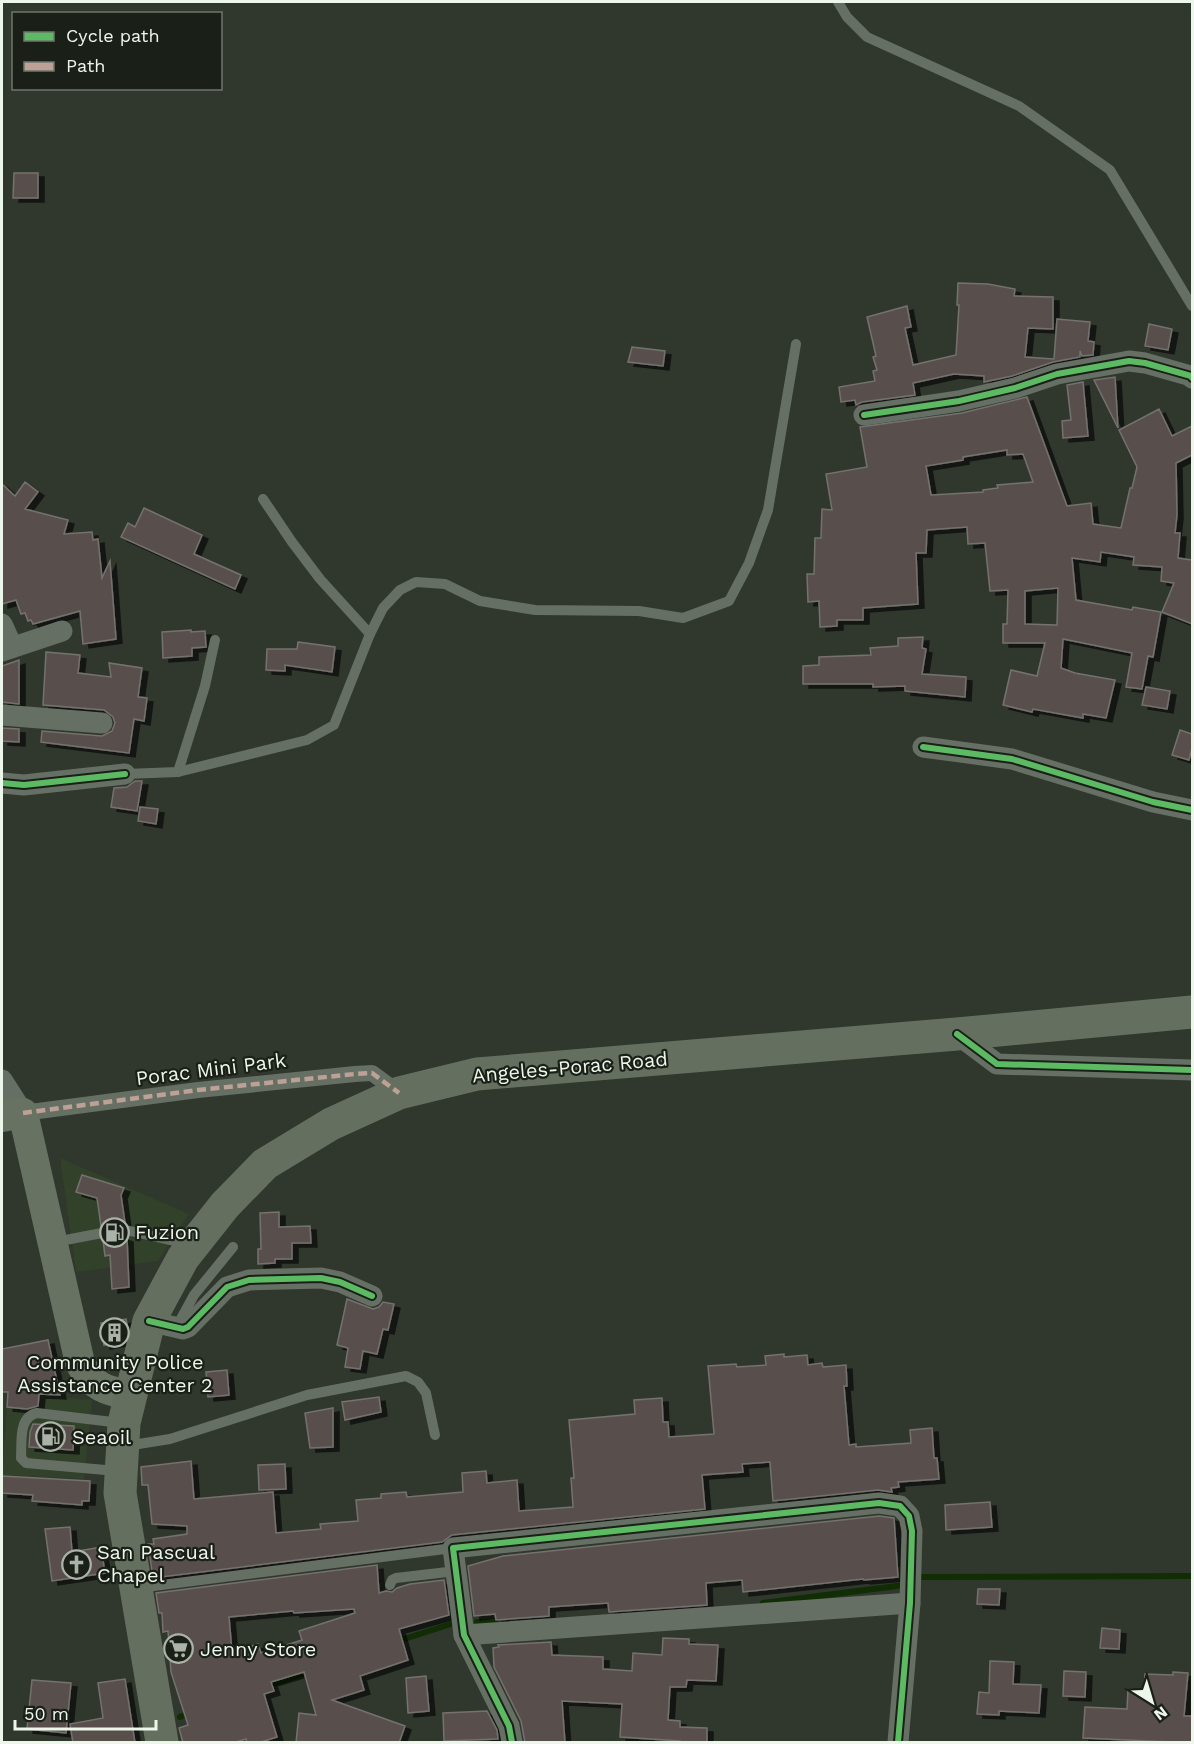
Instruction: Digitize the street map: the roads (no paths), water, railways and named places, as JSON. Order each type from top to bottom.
[{"type":"main road","name":"Angeles-Porac Road","points":[[162,1743],[120,1494],[124,1434],[183,1258],[225,1205],[265,1164],[331,1124],[399,1093],[477,1074],[1192,1012]]},
{"type":"main road","points":[[12,1115],[53,1243],[80,1363],[86,1374],[102,1389],[111,1392],[124,1434]]},
{"type":"street","points":[[864,415],[959,401],[1015,388],[1057,374],[1129,361],[1192,376]]},
{"type":"street","points":[[2,624],[7,649],[62,631]]},
{"type":"street","points":[[2,715],[102,723]]},
{"type":"street","points":[[923,747],[1012,759],[1153,802],[1192,810]]},
{"type":"street","points":[[2,783],[24,785],[125,774]]},
{"type":"street","points":[[957,1034],[998,1064],[1192,1070]]},
{"type":"street","name":"Porac Mini Park","points":[[12,1115],[198,1090],[372,1073],[399,1093]]},
{"type":"street","points":[[2,1080],[12,1115]]},
{"type":"street","points":[[162,1325],[183,1329],[188,1327],[227,1287],[249,1280],[321,1278],[340,1282],[372,1296]]},
{"type":"street","points":[[512,1743],[509,1726],[464,1635],[453,1548],[879,1503],[900,1506],[909,1516],[912,1531],[910,1603],[898,1743]]},
{"type":"street","points":[[464,1635],[910,1603]]},
{"type":"lane","points":[[838,2],[847,17],[867,37],[1019,106],[1110,170],[1192,306]]},
{"type":"lane","points":[[125,774],[178,772],[307,740],[334,725],[370,634],[383,608],[400,590],[416,582],[445,584],[480,601],[534,610],[639,611],[683,618],[729,602],[749,563],[768,510],[796,344]]},
{"type":"lane","points":[[263,499],[320,579],[370,634]]},
{"type":"lane","points":[[178,772],[205,686],[215,640]]},
{"type":"lane","points":[[126,1230],[193,1245]]},
{"type":"lane","points":[[53,1243],[102,1233]]},
{"type":"lane","points":[[162,1325],[194,1295],[233,1247]]},
{"type":"lane","points":[[124,1434],[26,1463],[21,1458],[24,1420],[29,1415],[37,1413],[124,1434],[170,1439],[307,1395],[406,1376],[418,1382],[426,1393],[435,1435]]},
{"type":"lane","points":[[135,1589],[453,1548]]},
{"type":"lane","points":[[390,1585],[396,1578],[456,1571]]},
{"type":"waterway","points":[[918,1577],[1192,1576]]},
{"type":"waterway","points":[[763,1603],[905,1585]]},
{"type":"waterway","points":[[395,1642],[457,1622]]},
{"type":"waterway","points":[[477,1622],[496,1623]]},
{"type":"waterway","points":[[264,1687],[311,1671]]},
{"type":"waterway","points":[[180,1717],[192,1712]]},
{"type":"place","name":"Fuzion","points":[[114,1232]]},
{"type":"place","name":"Community Police Assistance Center 2","points":[[115,1332]]},
{"type":"place","name":"Seaoil","points":[[51,1437]]},
{"type":"place","name":"San Pascual Chapel","points":[[76,1564]]},
{"type":"place","name":"Jenny Store","points":[[179,1649]]}]
